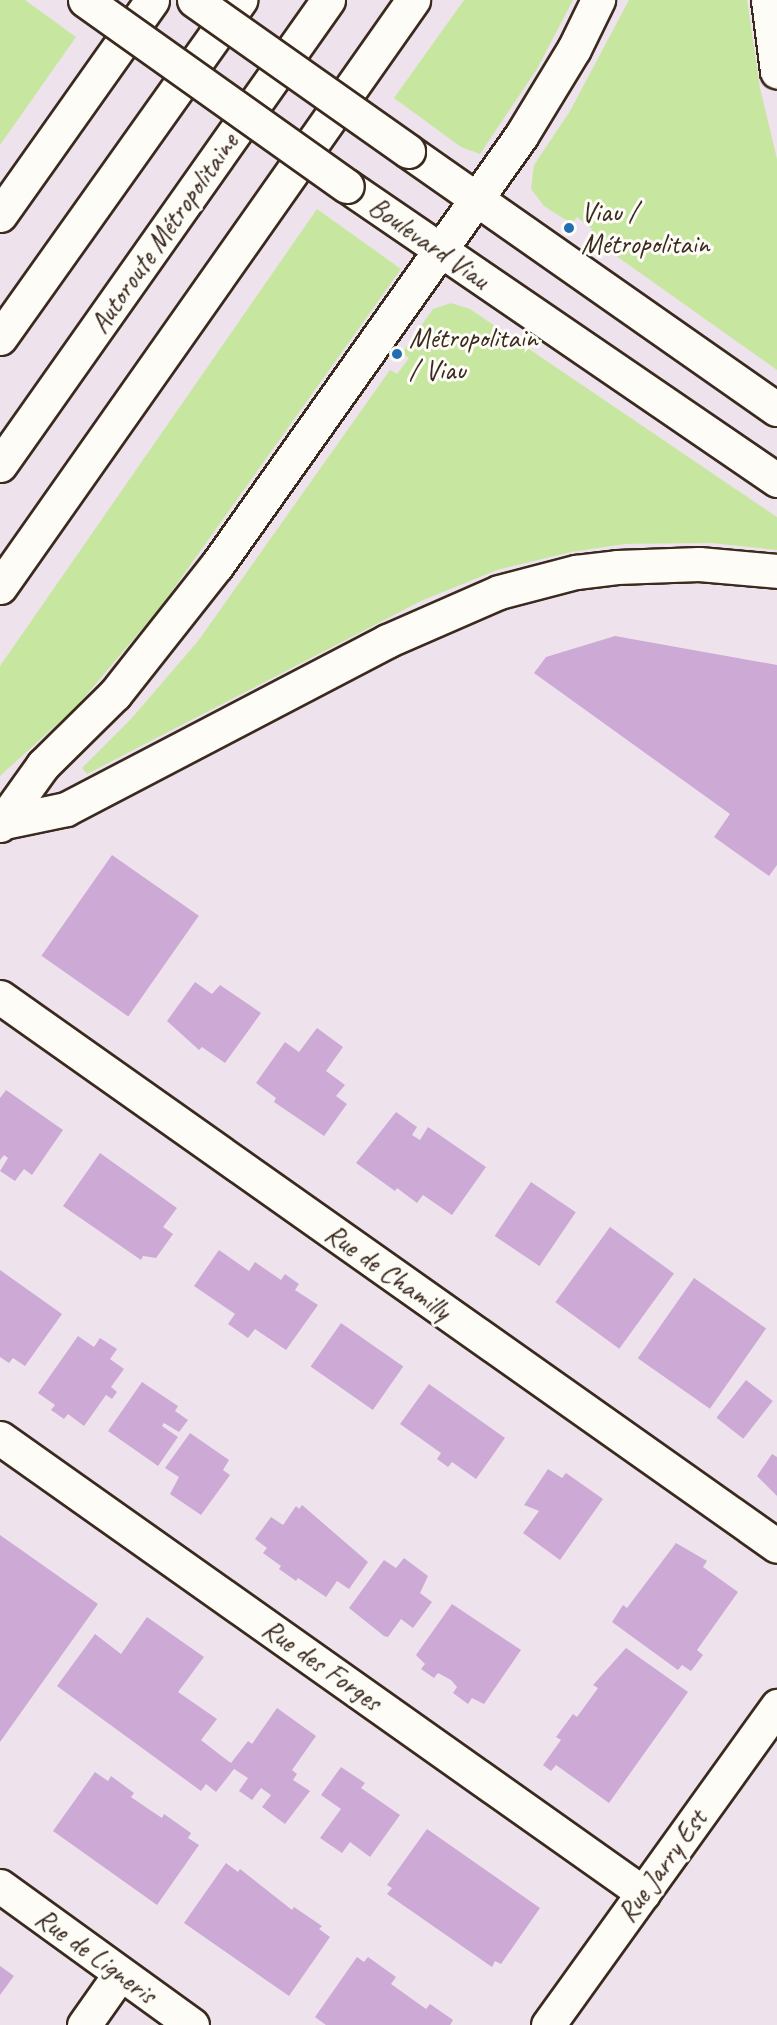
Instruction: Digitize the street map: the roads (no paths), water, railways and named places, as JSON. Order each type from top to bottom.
[{"type":"main road","name":"Boulevard Viau","points":[[85,0],[438,250],[777,480]]},
{"type":"main road","points":[[0,215],[152,0]]},
{"type":"main road","points":[[194,0],[777,409]]},
{"type":"main road","points":[[0,338],[240,0]]},
{"type":"main road","name":"Autoroute Métropolitaine","points":[[0,465],[328,0]]},
{"type":"main road","points":[[0,587],[413,0]]},
{"type":"main road","points":[[2,824],[43,765],[115,694],[183,612],[438,250],[476,200],[550,90],[598,0]]},
{"type":"main road","points":[[768,0],[777,71]]},
{"type":"main road","points":[[2,824],[66,809],[387,642],[499,592],[566,574],[617,567],[699,564],[777,571]]},
{"type":"main road","name":"Rue de Chamilly","points":[[0,997],[777,1546]]},
{"type":"main road","name":"Rue des Forges","points":[[0,1438],[643,1893]]},
{"type":"main road","name":"Rue Jarry Est","points":[[548,2025],[777,1706]]},
{"type":"main road","name":"Rue de Ligneris","points":[[0,1886],[192,2025]]},
{"type":"main road","points":[[84,2025],[120,1974]]},
{"type":"place","name":"Viau / Métropolitain","points":[[569,228]]},
{"type":"place","name":"Métropolitain / Viau","points":[[397,354]]}]
